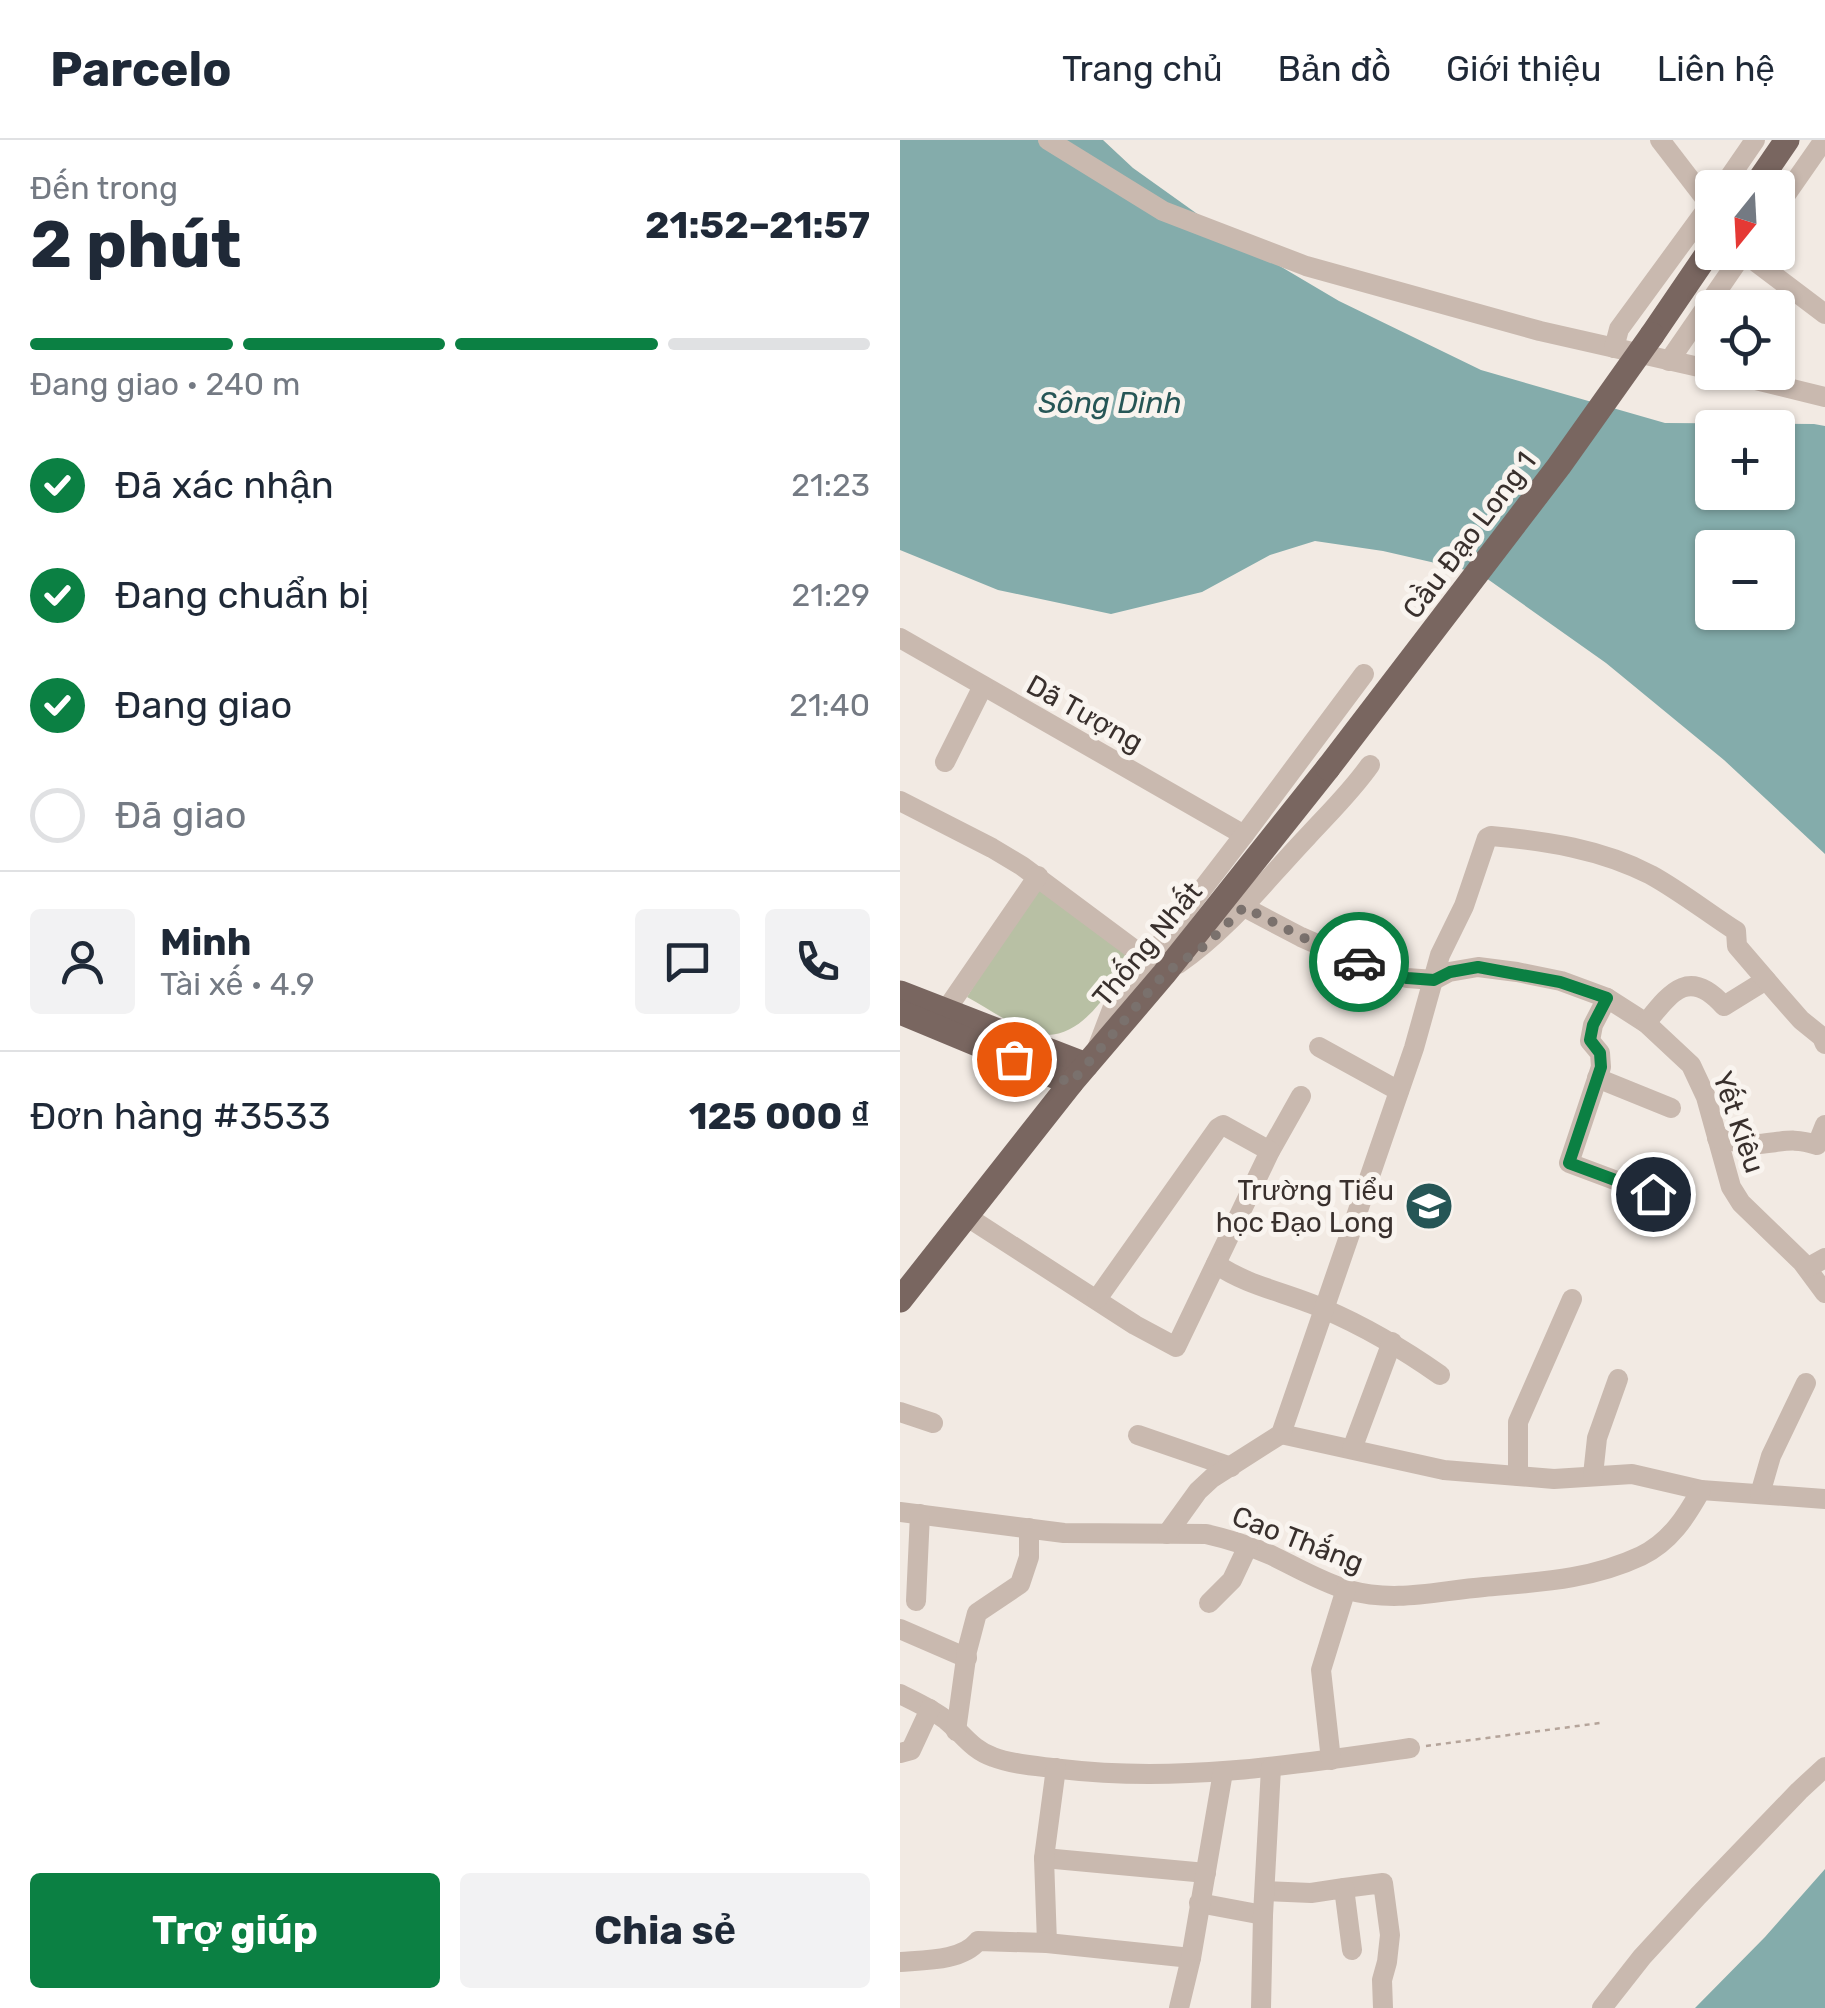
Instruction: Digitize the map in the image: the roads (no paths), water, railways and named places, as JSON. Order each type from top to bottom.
[{"type":"main road","points":[[1766,170],[1786,140]]},
{"type":"main road","name":"Cầu Đạo Long 1","points":[[1328,768],[1559,466],[1696,270]]},
{"type":"main road","name":"Thống Nhất","points":[[900,1300],[1084,1067],[1156,966],[1328,768]]},
{"type":"main road","points":[[900,992],[942,1018]]},
{"type":"main road","points":[[900,1012],[942,1018],[1084,1067]]},
{"type":"street","points":[[1048,140],[1163,211],[1306,266],[1540,331],[1695,366]]},
{"type":"street","points":[[1660,140],[1695,177]]},
{"type":"street","points":[[1734,170],[1755,140]]},
{"type":"street","points":[[1795,182],[1824,140]]},
{"type":"street","points":[[1614,348],[1619,329],[1695,225]]},
{"type":"street","points":[[1669,361],[1732,270]]},
{"type":"street","points":[[1767,270],[1825,314]]},
{"type":"street","points":[[1795,389],[1825,396]]},
{"type":"street","name":"Dã Tượng","points":[[900,638],[1244,835]]},
{"type":"street","points":[[1156,966],[1244,835],[1364,674]]},
{"type":"street","points":[[945,762],[983,686]]},
{"type":"street","points":[[1156,966],[1207,944],[1353,789],[1370,765]]},
{"type":"street","points":[[902,806],[992,848],[1038,876],[1156,966]]},
{"type":"street","points":[[1167,1534],[1212,1478],[1281,1434],[1400,1091],[1440,955],[1464,906],[1487,838],[1531,840],[1582,849],[1653,876],[1736,931],[1737,946],[1825,1044]]},
{"type":"street","points":[[942,1018],[1038,876]]},
{"type":"street","name":"Yết Kiêu","points":[[1244,907],[1360,963],[1407,978],[1434,980],[1450,972],[1478,967],[1560,982],[1607,998],[1646,1023],[1690,1065],[1706,1097],[1731,1187],[1741,1203],[1816,1263],[1825,1293]]},
{"type":"street","points":[[1646,1023],[1670,993],[1688,986],[1712,992],[1724,1006],[1766,980]]},
{"type":"street","points":[[1607,998],[1590,1040],[1600,1053],[1601,1067],[1569,1163],[1684,1206]]},
{"type":"street","points":[[1319,1047],[1400,1091]]},
{"type":"street","points":[[1597,1078],[1671,1108]]},
{"type":"street","points":[[966,1216],[1135,1325],[1176,1347],[1300,1096]]},
{"type":"street","points":[[1717,1138],[1758,1144],[1780,1144],[1796,1138],[1816,1145],[1825,1125]]},
{"type":"street","points":[[1097,1299],[1218,1128],[1232,1128],[1270,1151]]},
{"type":"street","points":[[1216,1264],[1392,1342],[1440,1375]]},
{"type":"street","points":[[1518,1476],[1518,1422],[1572,1299]]},
{"type":"street","points":[[1352,1450],[1392,1342]]},
{"type":"street","points":[[1594,1475],[1596,1438],[1618,1379]]},
{"type":"street","points":[[1760,1494],[1771,1456],[1806,1383]]},
{"type":"street","points":[[900,1412],[933,1423]]},
{"type":"street","points":[[1281,1434],[1444,1470],[1554,1479],[1632,1474],[1702,1490],[1825,1499]]},
{"type":"street","points":[[1138,1435],[1230,1466]]},
{"type":"street","name":"Cao Thắng","points":[[910,1513],[1064,1532],[1206,1534],[1248,1546],[1346,1589],[1382,1597],[1408,1597],[1551,1582],[1595,1573],[1643,1556],[1669,1538],[1702,1490]]},
{"type":"street","points":[[910,1513],[916,1601]]},
{"type":"street","points":[[956,1730],[977,1613],[1020,1584],[1029,1557],[1028,1528]]},
{"type":"street","points":[[1209,1603],[1232,1580],[1248,1546]]},
{"type":"street","points":[[1331,1760],[1321,1670],[1346,1589]]},
{"type":"street","points":[[900,1630],[967,1658]]},
{"type":"street","points":[[900,1694],[930,1709],[978,1750],[996,1758],[1108,1774],[1271,1768],[1410,1748]]},
{"type":"street","points":[[900,1752],[912,1750],[930,1709]]},
{"type":"street","points":[[1602,2008],[1698,1896],[1825,1767]]},
{"type":"street","points":[[1047,1943],[1044,1858],[1056,1768]]},
{"type":"street","points":[[1262,2008],[1271,1768]]},
{"type":"street","points":[[1179,2008],[1224,1772]]},
{"type":"street","points":[[1044,1858],[1206,1873]]},
{"type":"street","points":[[1265,1891],[1311,1893],[1383,1882],[1390,1935],[1382,1980],[1384,2008]]},
{"type":"street","points":[[1344,1888],[1352,1950]]},
{"type":"street","points":[[1200,1903],[1263,1915]]},
{"type":"street","points":[[900,1962],[934,1960],[970,1950],[978,1940],[1191,1958]]},
{"type":"water","name":"Sông Dinh","points":[[900,140],[1103,140],[1133,168],[1224,233],[1339,301],[1481,370],[1665,423],[1695,423],[1695,510],[1795,510],[1795,424],[1825,426],[1825,854],[1724,760],[1606,663],[1479,573],[1383,551],[1315,541],[1270,555],[1202,592],[1111,614],[998,590],[900,550]]},
{"type":"water","points":[[1825,1869],[1825,2008],[1695,2008],[1765,1937]]},
{"type":"place","name":"Trường Tiểu học Đạo Long","points":[[1429,1206]]}]
